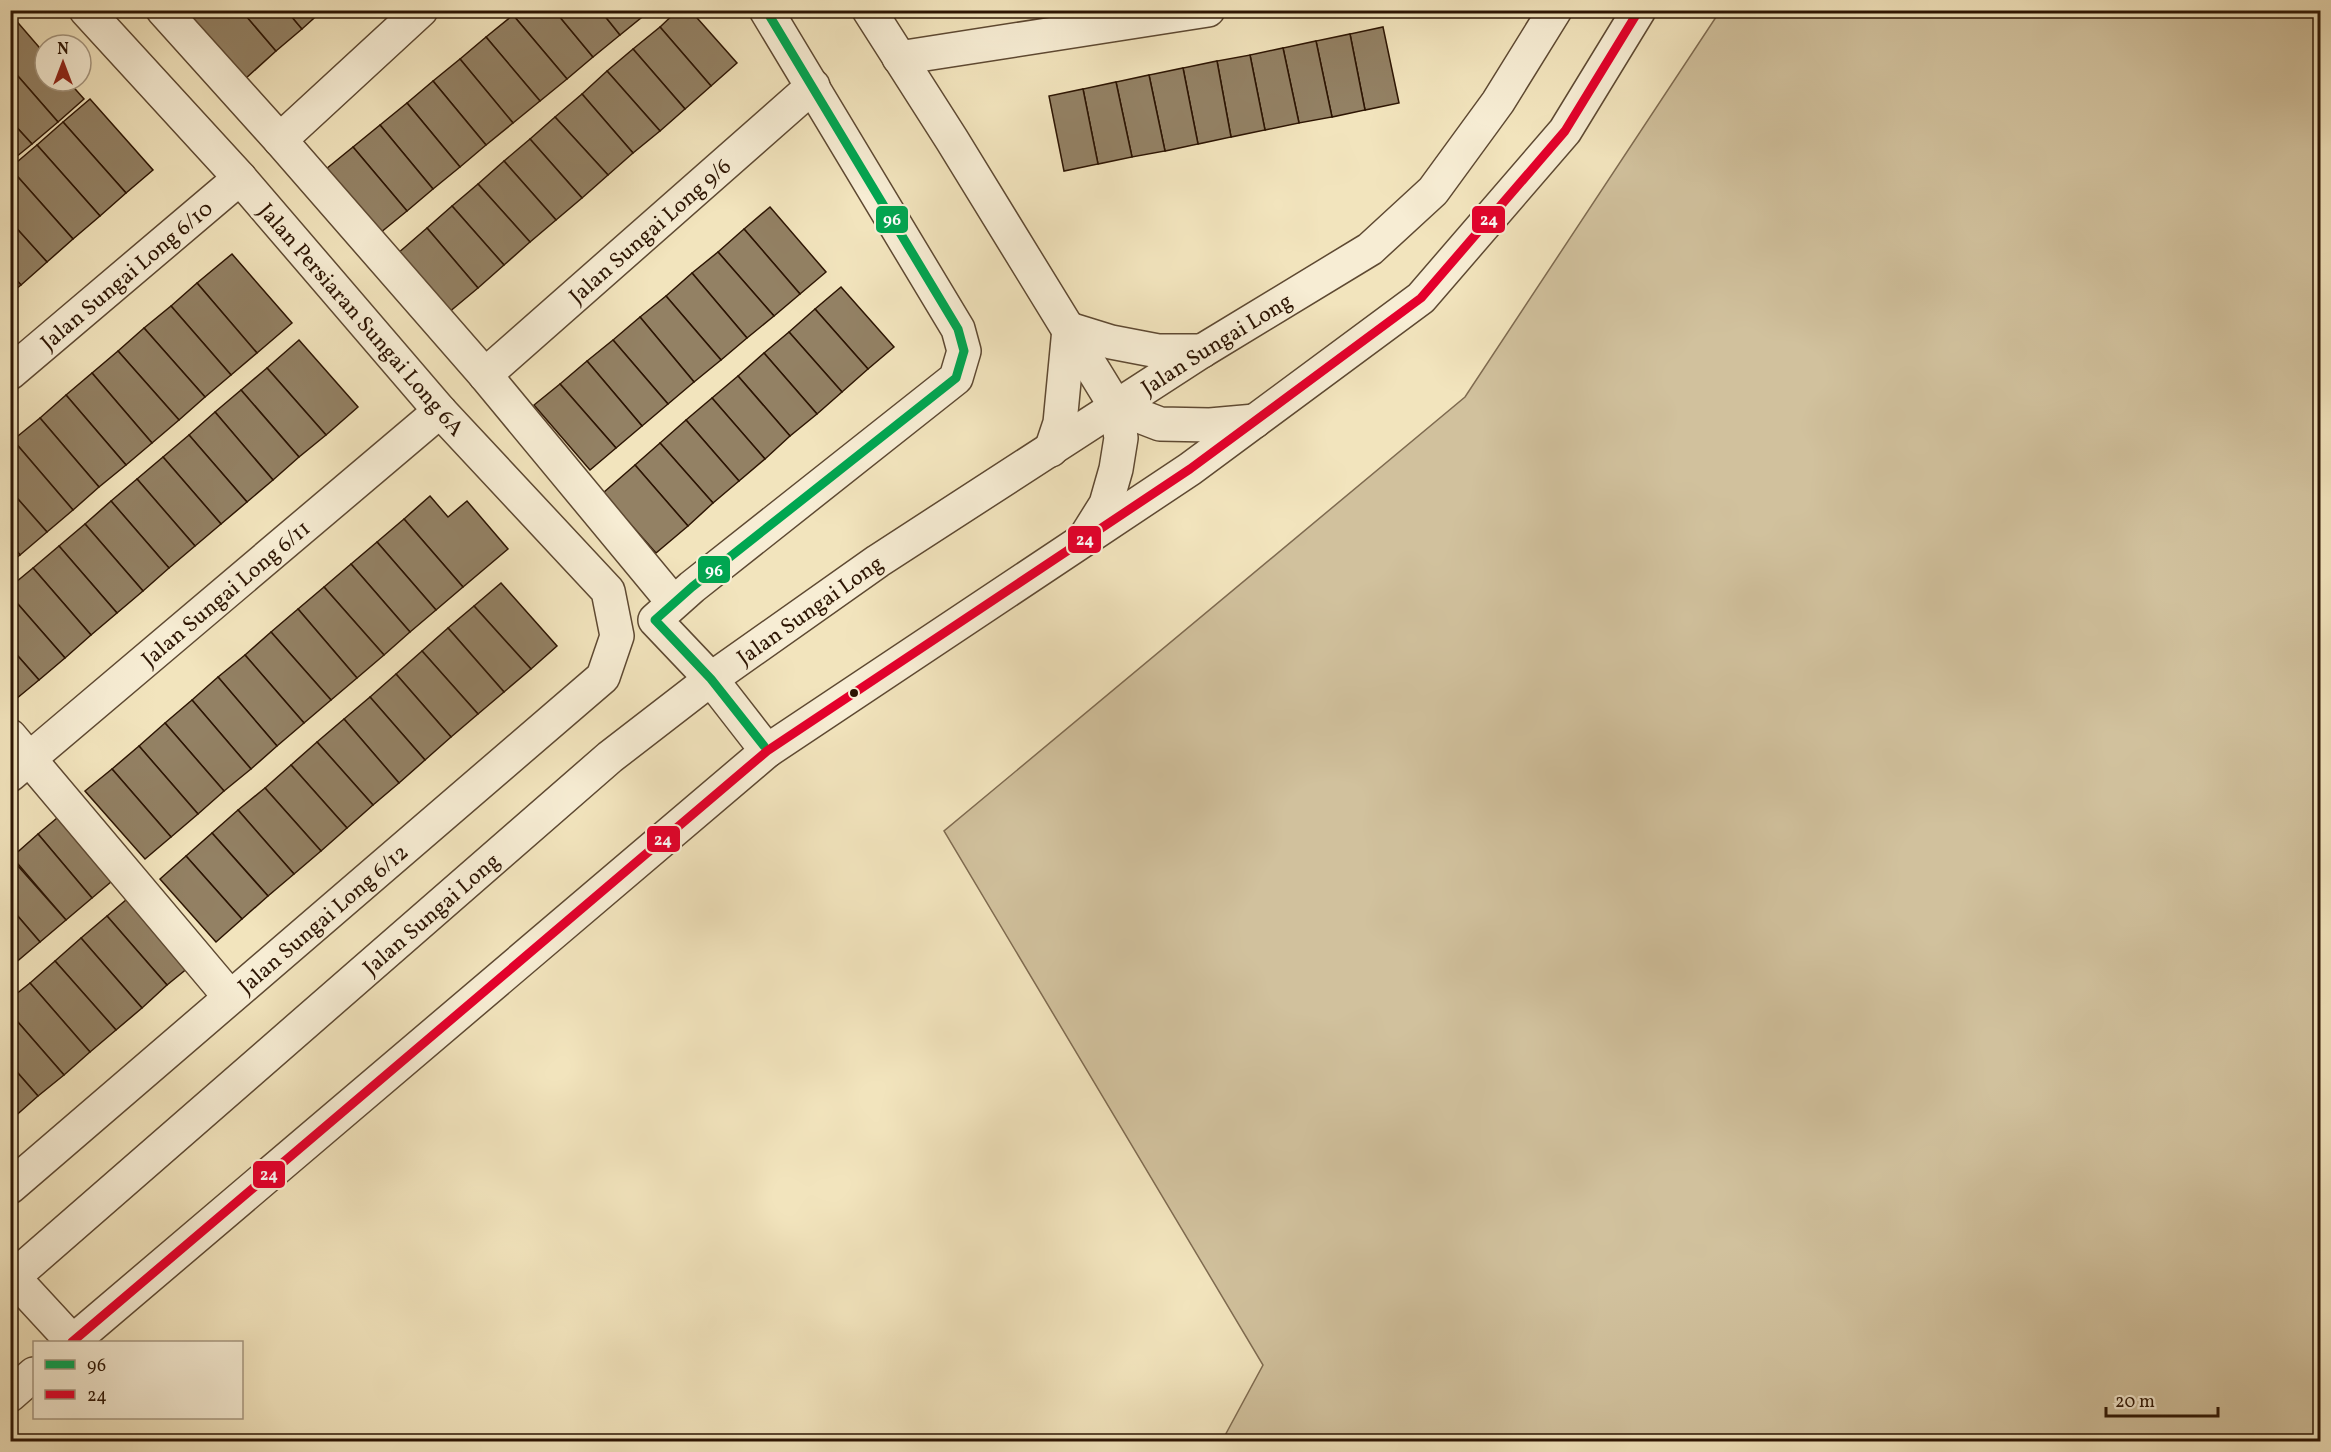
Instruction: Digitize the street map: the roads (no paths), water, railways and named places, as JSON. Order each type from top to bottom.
[{"type":"street","name":"Jalan Persiaran Sungai Long 6A","points":[[86,10],[240,178],[440,411],[608,591],[616,636]]},
{"type":"street","points":[[163,10],[485,375],[673,602]]},
{"type":"street","points":[[280,140],[421,10]]},
{"type":"street","points":[[766,10],[958,329],[964,351],[956,378],[673,602],[655,620],[711,679],[767,751]]},
{"type":"street","points":[[869,10],[1070,329],[1116,407],[1120,438],[1116,469],[1106,504],[1083,542]]},
{"type":"street","points":[[899,58],[1208,10]]},
{"type":"street","name":"Jalan Sungai Long","points":[[12,1279],[610,757],[711,679],[878,561],[1202,351],[1370,249],[1433,191],[1498,102],[1555,10]]},
{"type":"street","points":[[73,1341],[767,751],[1190,469],[1422,298],[1565,131],[1639,10]]},
{"type":"street","name":"Jalan Sungai Long 9/6","points":[[485,375],[813,86]]},
{"type":"street","name":"Jalan Sungai Long 6/10","points":[[10,373],[240,178]]},
{"type":"street","points":[[1070,329],[1111,342],[1158,351],[1202,351]]},
{"type":"street","points":[[1051,450],[1061,413],[1070,329]]},
{"type":"street","points":[[1116,407],[1160,424],[1210,425],[1254,422]]},
{"type":"street","name":"Jalan Sungai Long 6/11","points":[[17,757],[440,411]]},
{"type":"street","name":"Jalan Sungai Long 6/12","points":[[10,1187],[603,677],[616,636]]},
{"type":"street","points":[[17,757],[230,997]]},
{"type":"street","points":[[12,1279],[71,1341]]},
{"type":"street","points":[[10,1395],[33,1375]]}]
